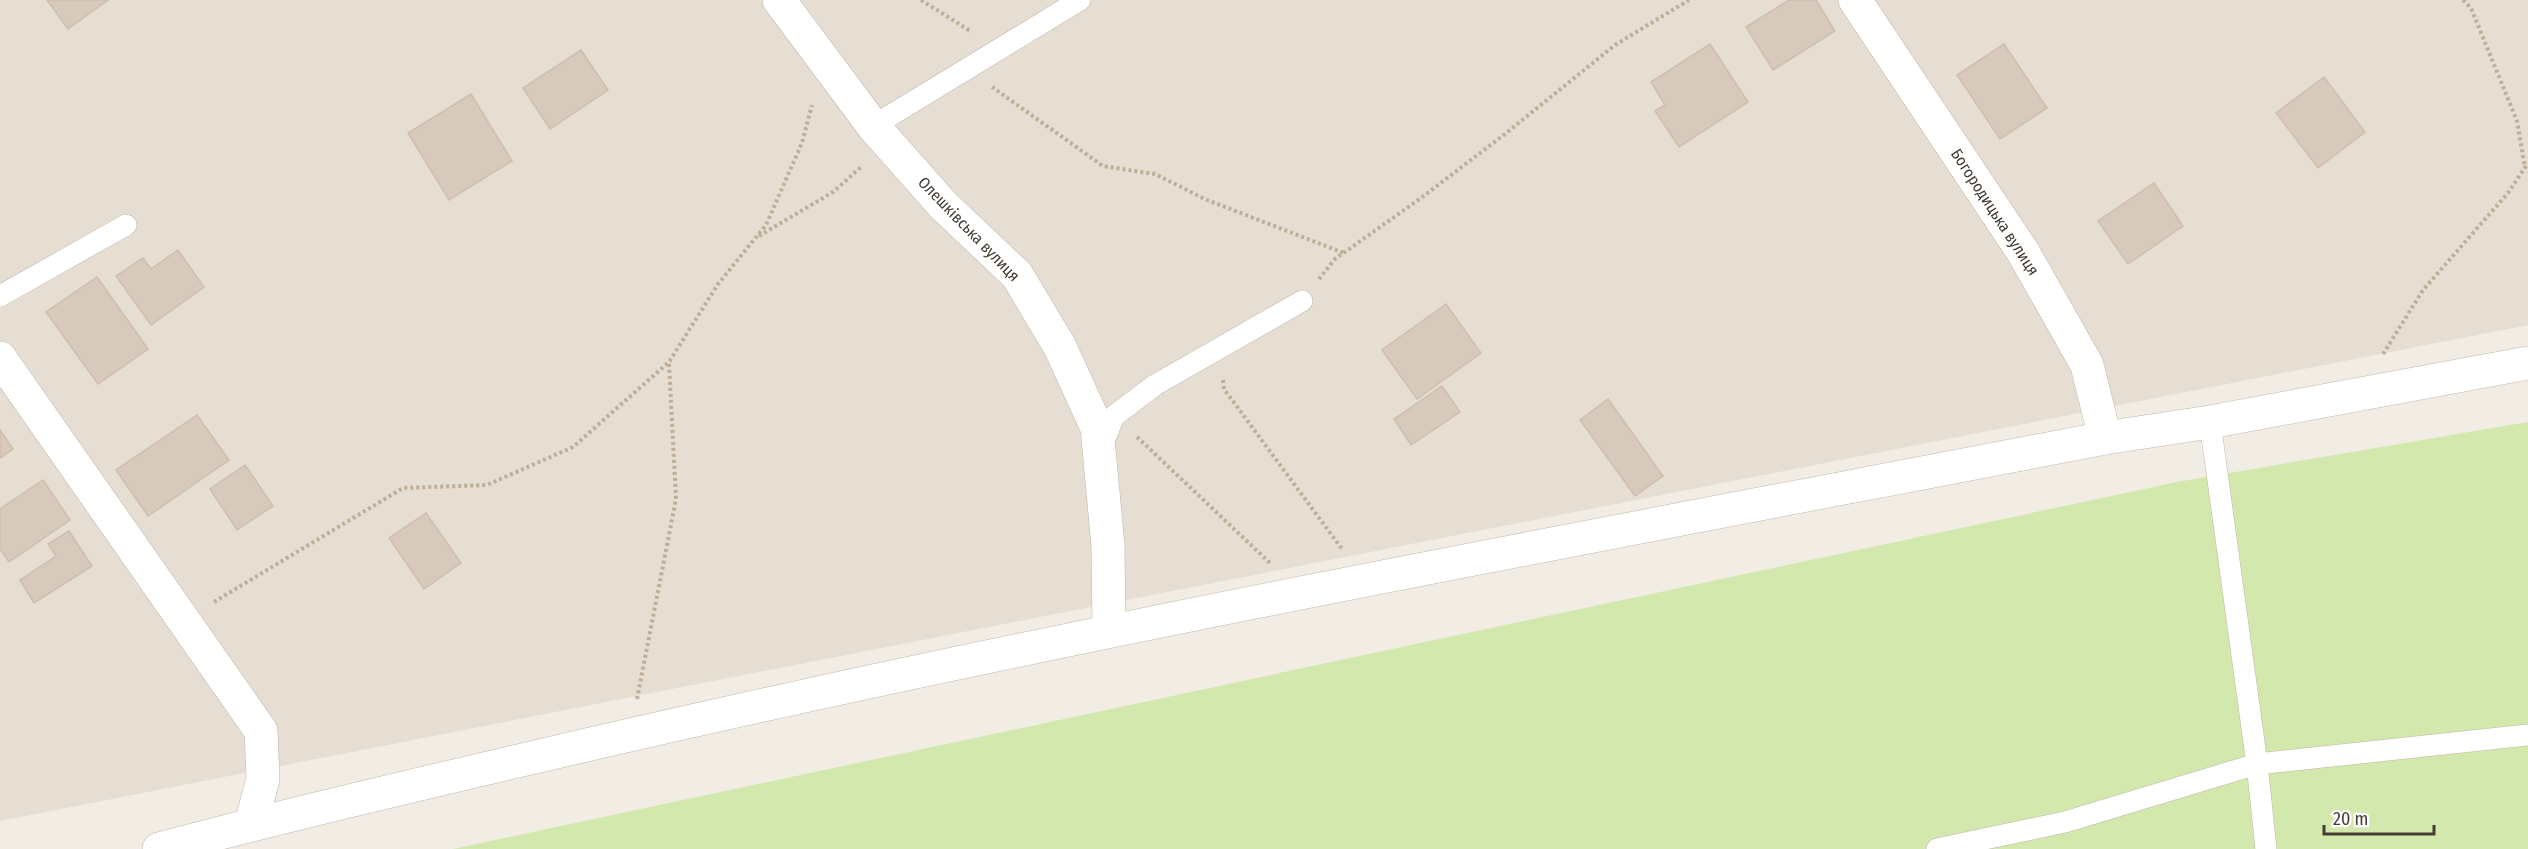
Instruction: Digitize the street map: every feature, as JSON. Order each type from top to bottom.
[{"type":"street","name":"Олешківська вулиця","points":[[779,0],[881,134],[943,205],[1017,275],[1065,357],[1097,428],[1107,546],[1109,630]]},
{"type":"street","name":"Богородицька вулиця","points":[[1855,0],[2023,252],[2087,365],[2105,438]]},
{"type":"street","points":[[0,358],[261,731],[263,780],[250,824]]},
{"type":"street","points":[[159,849],[250,824],[629,735],[1109,630],[2105,438],[2210,422],[2528,363]]},
{"type":"lane","points":[[881,134],[968,69],[1080,0]]},
{"type":"lane","points":[[0,296],[126,225]]},
{"type":"lane","points":[[1099,455],[1114,416],[1155,386],[1302,301]]},
{"type":"lane","points":[[2210,422],[2257,764],[2266,849]]},
{"type":"lane","points":[[1937,849],[2065,822],[2257,764],[2528,735]]},
{"type":"path","points":[[921,0],[1000,48]]},
{"type":"path","points":[[1302,301],[1335,259],[1421,198],[1505,134],[1615,45],[1689,0]]},
{"type":"path","points":[[2463,0],[2471,8],[2517,121],[2525,168]]},
{"type":"path","points":[[183,620],[403,488],[487,485],[573,447],[669,362],[718,284],[766,225],[802,143],[825,61]]},
{"type":"path","points":[[968,69],[1043,125],[1104,166],[1155,174],[1207,200],[1344,253]]},
{"type":"path","points":[[755,238],[833,192],[881,134]]},
{"type":"path","points":[[2357,395],[2423,290],[2508,193],[2528,163]]},
{"type":"path","points":[[1219,349],[1224,388],[1365,580]]},
{"type":"path","points":[[629,735],[660,591],[676,499],[669,362]]},
{"type":"path","points":[[1114,416],[1302,592]]},
{"type":"shaded area","points":[[0,0],[2528,0],[2528,325],[0,821]]},
{"type":"green space","points":[[2528,422],[2528,849],[453,849],[2177,482]]},
{"type":"building","points":[[47,0],[108,0],[68,29]]},
{"type":"building","points":[[1789,0],[1816,0],[1835,31],[1773,70],[1746,27]]},
{"type":"building","points":[[1710,44],[1748,102],[1679,147],[1655,111],[1665,105],[1651,82]]},
{"type":"building","points":[[2004,44],[2047,108],[2000,139],[1957,75]]},
{"type":"building","points":[[581,50],[608,90],[550,129],[523,88]]},
{"type":"building","points":[[2324,77],[2365,132],[2318,168],[2276,113]]},
{"type":"building","points":[[471,94],[512,161],[449,200],[408,133]]},
{"type":"building","points":[[2154,183],[2183,226],[2128,264],[2098,221]]},
{"type":"building","points":[[178,250],[204,287],[151,325],[116,276],[143,258],[151,269]]},
{"type":"building","points":[[97,277],[148,349],[98,384],[46,312]]},
{"type":"building","points":[[1446,304],[1481,353],[1417,399],[1382,350]]},
{"type":"building","points":[[1442,386],[1460,412],[1411,445],[1394,419]]},
{"type":"building","points":[[1608,399],[1663,476],[1635,496],[1580,420]]},
{"type":"building","points":[[197,415],[229,460],[148,516],[116,470]]},
{"type":"building","points":[[0,430],[13,449],[0,458]]},
{"type":"building","points":[[245,465],[273,506],[237,530],[210,489]]},
{"type":"building","points":[[43,480],[70,520],[9,562],[0,549],[0,509]]},
{"type":"building","points":[[426,513],[461,563],[424,589],[389,538]]},
{"type":"building","points":[[69,531],[92,566],[34,603],[20,580],[56,556],[48,544]]}]
